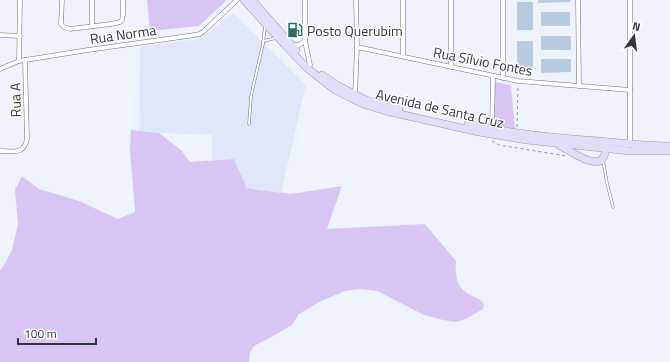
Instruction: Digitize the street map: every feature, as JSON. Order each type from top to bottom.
[{"type":"main road","name":"Avenida de Santa Cruz","points":[[244,0],[307,68],[335,90],[366,105],[386,111],[491,134],[551,143],[630,152],[670,151]]},
{"type":"main road","name":"Avenida de Santa Cruz","points":[[252,0],[310,65],[337,85],[366,100],[491,134],[517,133],[578,140],[670,146]]},
{"type":"main road","points":[[551,143],[560,146],[582,158],[595,162],[603,159],[605,154],[605,149],[599,141]]},
{"type":"street","points":[[19,61],[20,0]]},
{"type":"street","points":[[62,0],[61,24],[70,29],[117,23],[121,21],[124,12],[123,0]]},
{"type":"street","points":[[92,0],[92,26]]},
{"type":"street","name":"Rua Norma","points":[[0,69],[19,61],[200,34],[237,0]]},
{"type":"street","points":[[305,0],[305,41],[310,65]]},
{"type":"street","points":[[355,94],[356,0]]},
{"type":"street","points":[[403,0],[403,56]]},
{"type":"street","points":[[451,0],[451,67]]},
{"type":"street","points":[[503,0],[503,78]]},
{"type":"street","points":[[578,0],[579,86]]},
{"type":"street","points":[[630,0],[630,144]]},
{"type":"street","points":[[0,35],[20,36]]},
{"type":"street","points":[[291,44],[299,45],[305,41]]},
{"type":"street","name":"Rua Sílvio Fontes","points":[[356,47],[518,81],[630,90]]},
{"type":"street","name":"Rua A","points":[[0,151],[20,150],[24,147],[27,139],[25,60]]},
{"type":"street","points":[[491,134],[493,76]]},
{"type":"lane","points":[[249,124],[251,96],[266,24]]},
{"type":"lane","points":[[263,41],[278,38]]},
{"type":"lane","points":[[603,159],[613,207]]},
{"type":"path","points":[[517,133],[518,81]]},
{"type":"path","points":[[491,134],[499,145],[568,157]]},
{"type":"shaded area","points":[[147,0],[227,0],[199,26],[150,31]]},
{"type":"shaded area","points":[[233,13],[306,85],[281,193],[247,188],[234,159],[212,160],[212,135],[139,131],[140,46],[200,39]]},
{"type":"shaded area","points":[[494,82],[511,85],[515,129],[495,126]]},
{"type":"shaded area","points":[[131,130],[159,133],[181,150],[190,162],[234,159],[247,188],[291,194],[342,186],[327,229],[425,224],[456,261],[456,277],[460,286],[467,293],[481,300],[484,305],[483,309],[466,319],[456,322],[443,320],[424,315],[377,291],[361,289],[345,291],[321,301],[299,314],[292,325],[254,346],[250,352],[249,362],[0,362],[0,270],[12,250],[18,224],[15,190],[22,176],[39,189],[79,201],[118,219],[135,212],[130,150]]},
{"type":"building","points":[[538,0],[570,0],[570,2],[538,3]]},
{"type":"building","points":[[517,2],[533,2],[533,30],[517,30]]},
{"type":"building","points":[[541,12],[570,12],[570,26],[541,26]]},
{"type":"building","points":[[541,36],[571,36],[571,50],[541,50]]},
{"type":"building","points":[[517,41],[533,41],[533,69],[517,69]]},
{"type":"building","points":[[541,59],[571,59],[571,72],[541,73]]},
{"type":"place","name":"Posto Querubim","points":[[295,30]]}]
